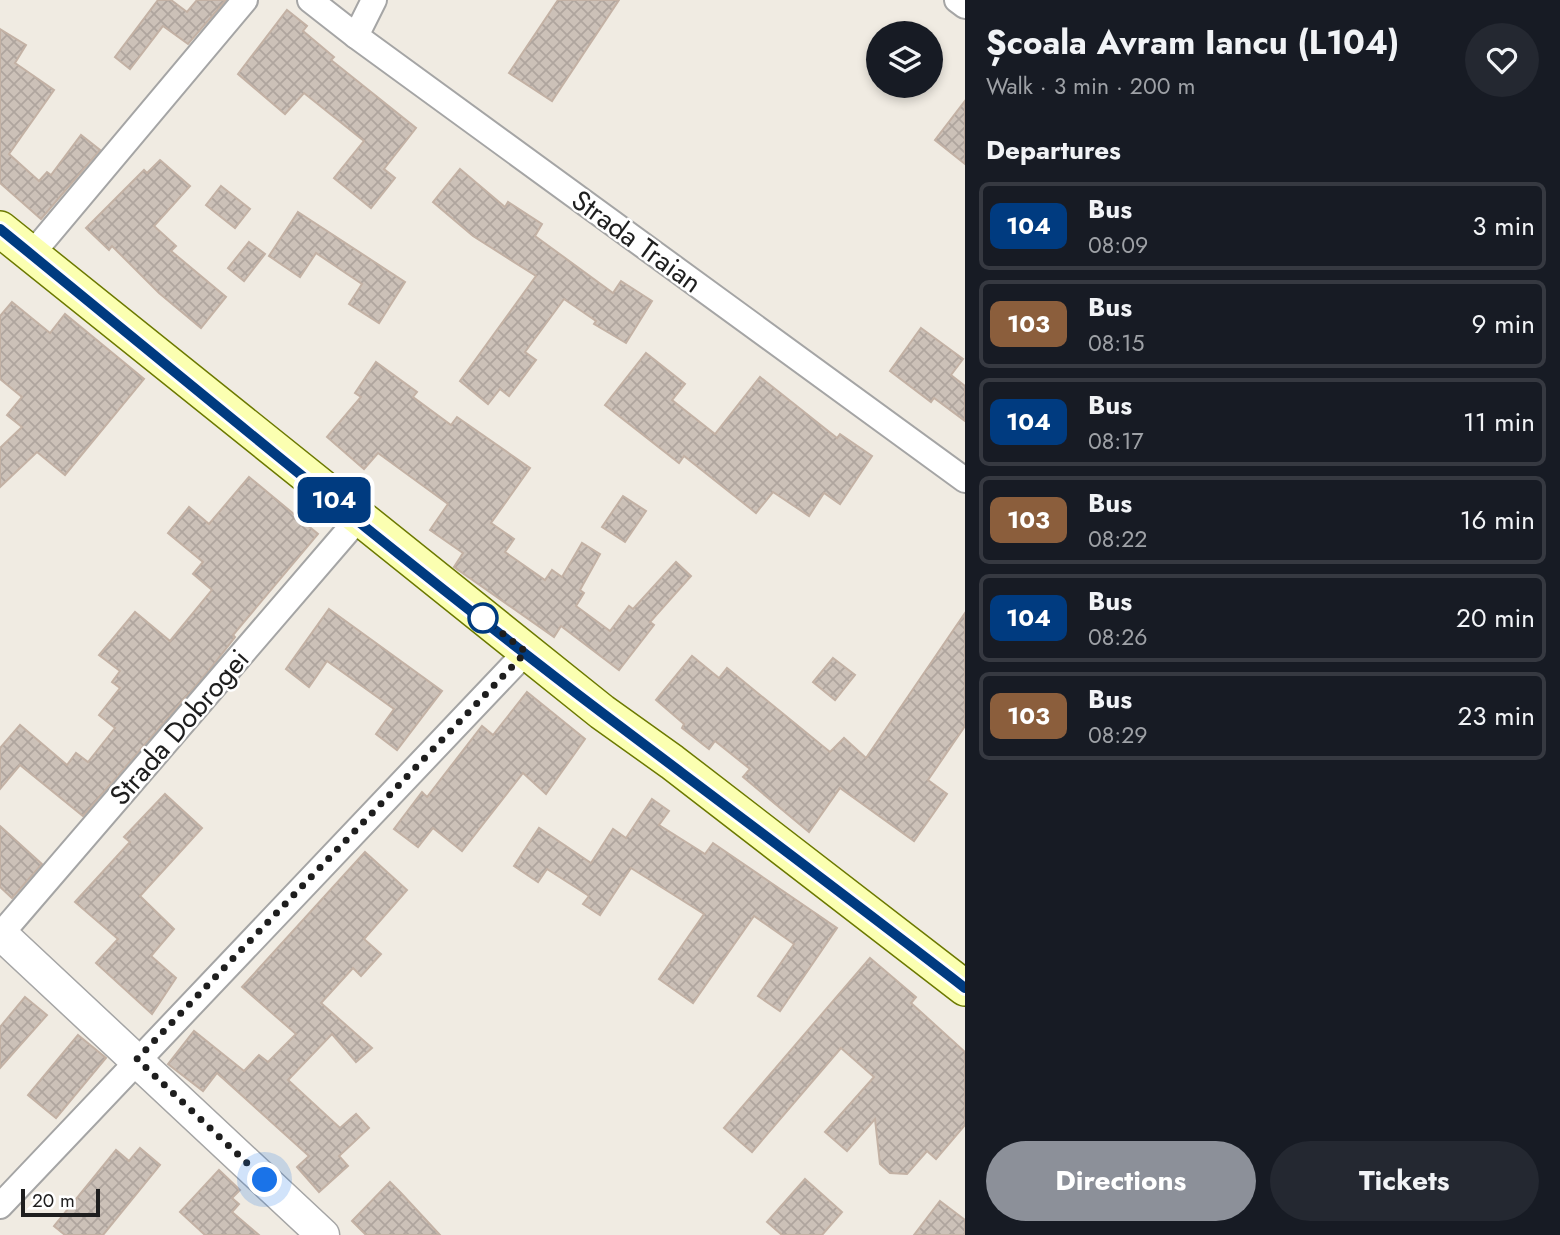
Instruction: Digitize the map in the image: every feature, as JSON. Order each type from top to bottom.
[{"type":"main road","points":[[0,229],[358,520],[965,988]]},
{"type":"street","points":[[31,254],[245,0]]},
{"type":"street","name":"Strada Traian","points":[[310,0],[965,480]]},
{"type":"street","points":[[356,36],[374,0]]},
{"type":"street","points":[[957,0],[965,6]]},
{"type":"street","name":"Strada Dobrogei","points":[[0,934],[358,520]]},
{"type":"street","points":[[0,1206],[526,652]]},
{"type":"street","points":[[0,934],[323,1235]]},
{"type":"building","points":[[158,0],[171,0],[187,12],[197,0],[226,0],[188,44],[163,26],[130,69],[115,57]]},
{"type":"building","points":[[558,0],[619,0],[552,101],[509,73]]},
{"type":"building","points":[[287,10],[307,26],[303,31],[334,57],[331,60],[416,128],[384,169],[395,178],[371,208],[334,178],[364,141],[304,93],[285,114],[238,74]]},
{"type":"building","points":[[0,29],[26,45],[15,63],[54,90],[9,154],[39,181],[47,172],[51,175],[81,135],[100,150],[41,219],[0,183]]},
{"type":"building","points":[[965,101],[965,164],[935,140]]},
{"type":"building","points":[[160,160],[190,186],[154,226],[176,246],[171,251],[226,297],[201,328],[159,293],[112,246],[109,250],[86,228],[144,170],[147,173]]},
{"type":"building","points":[[460,169],[505,207],[508,202],[542,224],[535,236],[613,293],[621,281],[652,301],[626,343],[594,324],[596,321],[564,299],[525,352],[536,360],[509,396],[500,389],[488,404],[460,381],[536,276],[473,236],[433,202]]},
{"type":"building","points":[[221,186],[250,209],[235,228],[206,205]]},
{"type":"building","points":[[298,212],[405,282],[379,323],[349,304],[362,284],[316,253],[300,277],[269,256]]},
{"type":"building","points":[[249,242],[265,254],[244,281],[228,268]]},
{"type":"building","points":[[12,302],[50,333],[65,314],[144,379],[65,475],[37,452],[0,487],[0,448],[22,427],[7,415],[22,397],[0,379],[0,316]]},
{"type":"building","points":[[921,328],[963,359],[951,375],[965,386],[965,421],[934,398],[931,402],[890,371]]},
{"type":"building","points":[[646,353],[685,384],[672,400],[715,434],[760,377],[837,438],[840,434],[872,456],[840,504],[824,493],[809,516],[773,492],[756,513],[684,456],[679,463],[605,405]]},
{"type":"building","points":[[376,362],[417,392],[413,397],[451,425],[457,417],[530,468],[491,523],[514,539],[505,552],[545,580],[552,570],[562,577],[582,543],[600,554],[580,590],[584,593],[576,606],[610,631],[629,606],[633,609],[676,562],[691,576],[650,622],[654,625],[619,670],[561,626],[554,637],[454,567],[463,553],[430,530],[448,504],[378,453],[364,469],[327,437],[361,397],[355,393]]},
{"type":"building","points":[[249,477],[318,534],[233,635],[235,637],[210,669],[83,816],[20,765],[0,789],[0,748],[20,725],[67,765],[76,753],[88,762],[115,728],[99,715],[120,688],[112,682],[120,671],[99,655],[135,612],[170,641],[212,590],[193,574],[203,562],[168,533],[189,507],[209,524]]},
{"type":"building","points":[[623,496],[646,511],[625,542],[602,527]]},
{"type":"building","points":[[329,609],[442,691],[397,750],[376,734],[394,709],[327,661],[309,687],[286,669]]},
{"type":"building","points":[[965,613],[965,726],[928,780],[947,794],[914,841],[840,788],[809,832],[743,777],[750,769],[715,741],[709,749],[682,728],[684,724],[656,700],[692,656],[719,678],[727,668],[830,752],[844,738],[866,758]]},
{"type":"building","points":[[833,658],[855,675],[835,700],[813,682]]},
{"type":"building","points":[[527,692],[585,739],[546,794],[523,773],[462,851],[433,828],[418,847],[394,829],[422,792],[427,797],[482,726],[493,735]]},
{"type":"building","points":[[165,794],[202,828],[140,896],[174,929],[151,956],[176,978],[152,1014],[96,963],[118,939],[75,902],[130,842],[124,837]]},
{"type":"building","points":[[652,799],[669,811],[659,825],[705,854],[713,843],[837,928],[780,1011],[758,996],[794,944],[754,916],[693,1003],[659,979],[704,914],[631,868],[600,915],[583,904],[589,896],[547,869],[538,882],[514,866],[539,828],[591,863],[613,829],[626,838]]},
{"type":"building","points":[[0,826],[42,864],[12,898],[0,887]]},
{"type":"building","points":[[365,852],[407,890],[364,939],[381,954],[361,976],[353,968],[321,1003],[372,1048],[356,1062],[332,1034],[288,1080],[340,1128],[356,1114],[369,1128],[339,1156],[348,1166],[319,1192],[297,1167],[309,1156],[217,1073],[203,1091],[168,1064],[194,1031],[244,1071],[259,1055],[268,1062],[296,1034],[242,987]]},
{"type":"building","points":[[870,958],[916,997],[911,1003],[965,1052],[965,1125],[936,1159],[927,1151],[907,1174],[890,1173],[880,1164],[875,1119],[847,1151],[825,1132],[874,1077],[841,1048],[752,1152],[724,1128]]},
{"type":"building","points":[[25,997],[47,1015],[0,1068],[0,1027]]},
{"type":"building","points":[[78,1035],[106,1058],[56,1118],[28,1095]]},
{"type":"building","points":[[140,1148],[160,1165],[103,1235],[65,1235],[54,1226],[116,1150],[129,1161]]},
{"type":"building","points":[[219,1170],[240,1190],[232,1198],[239,1204],[232,1212],[259,1235],[205,1235],[180,1212]]},
{"type":"building","points":[[805,1179],[842,1212],[822,1235],[782,1235],[767,1222]]},
{"type":"building","points":[[390,1182],[440,1235],[366,1235],[352,1221]]},
{"type":"building","points":[[940,1201],[965,1220],[965,1235],[914,1235]]},
{"type":"bus line","name":"104","points":[[0,229],[358,520],[602,712],[672,762],[965,988]]},
{"type":"route","points":[[265,1180],[137,1059],[526,652],[483,618]]}]
